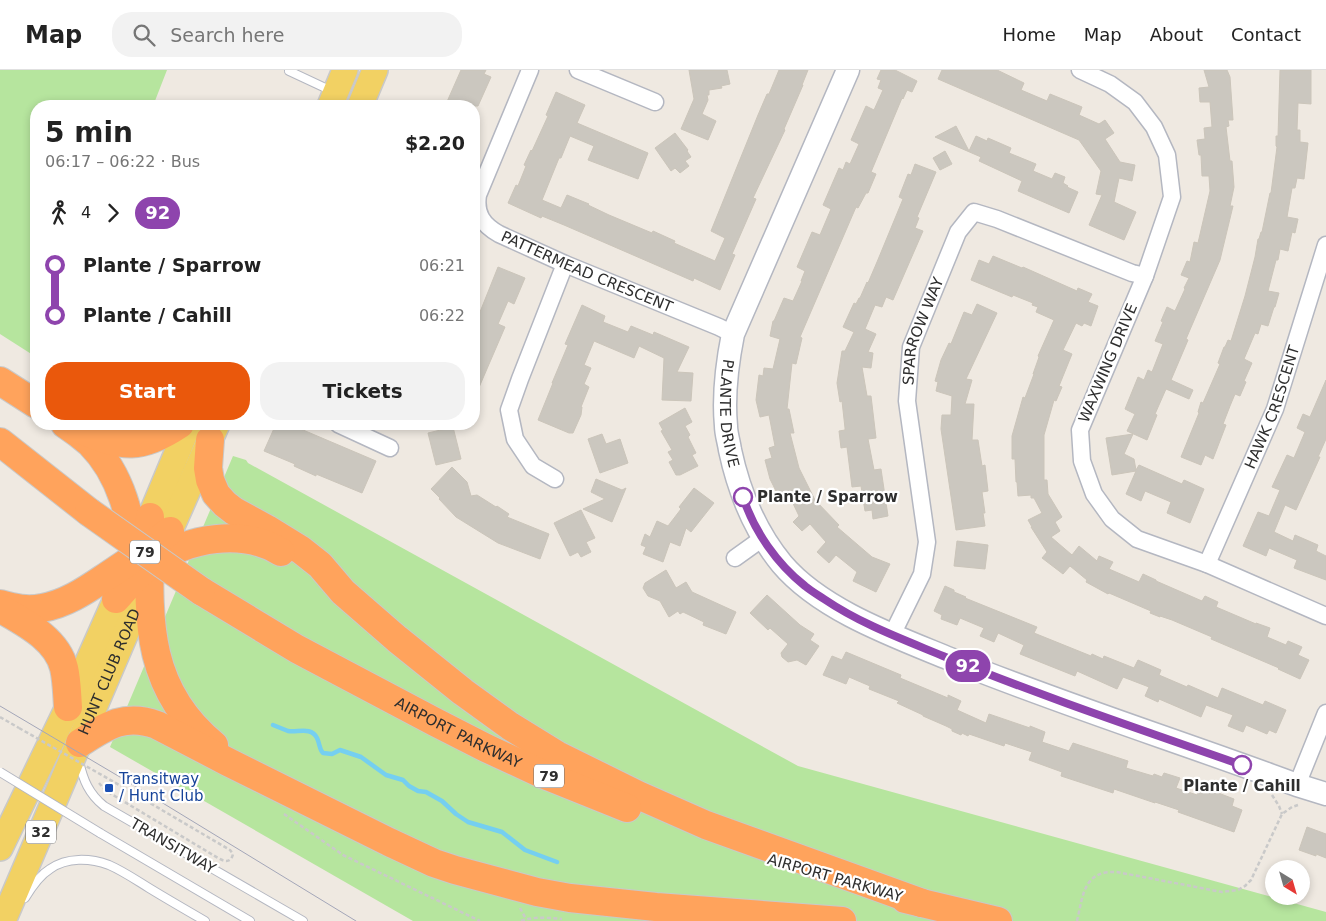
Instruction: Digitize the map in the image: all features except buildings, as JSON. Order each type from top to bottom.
[{"type":"highway","points":[[0,381],[30,400]]},
{"type":"highway","points":[[74,430],[91,444],[114,478],[122,494],[128,516],[149,554],[150,620],[155,653],[164,682],[172,698],[183,714],[208,741],[262,778]]},
{"type":"highway","points":[[81,430],[102,439],[123,444],[146,442],[170,430]]},
{"type":"highway","points":[[205,430],[210,480],[218,496],[234,511],[276,534],[320,565],[343,592]]},
{"type":"highway","name":"AIRPORT PARKWAY","points":[[0,442],[89,512],[201,591],[331,668],[478,744],[540,773],[722,844],[840,882],[998,921]]},
{"type":"highway","points":[[0,604],[15,608],[42,608],[78,595],[149,554],[202,542],[226,539],[250,540],[276,549],[343,592],[462,692],[510,726],[557,755],[638,795],[706,825],[922,903]]},
{"type":"highway","points":[[124,608],[149,554]]},
{"type":"highway","points":[[0,608],[38,632],[55,648],[64,667],[68,707]]},
{"type":"highway","points":[[86,753],[115,723],[126,720],[147,721],[389,842],[434,863],[470,875],[537,892],[570,898],[619,904],[842,921]]},
{"type":"main road","points":[[332,100],[345,70]]},
{"type":"main road","points":[[362,100],[375,70]]},
{"type":"main road","points":[[149,554],[205,430]]},
{"type":"main road","name":"HUNT CLUB ROAD","points":[[0,848],[68,707],[124,608]]},
{"type":"main road","name":"HUNT CLUB ROAD","points":[[12,913],[86,753],[124,608]]},
{"type":"street","name":"PATTERMEAD CRESCENT","points":[[480,185],[530,70]]},
{"type":"street","points":[[578,70],[655,102]]},
{"type":"street","name":"PLANTE DRIVE","points":[[848,70],[733,334],[728,361],[725,397],[726,427],[734,469],[748,511],[763,538],[782,564],[805,586],[867,624],[1000,679],[1300,795],[1326,794]]},
{"type":"street","name":"WAXWING DRIVE","points":[[1080,70],[1110,84],[1135,102],[1154,127],[1167,155],[1172,198],[1145,276],[1080,430],[1082,461],[1094,494],[1112,519],[1137,538],[1207,564],[1326,616]]},
{"type":"street","name":"SPARROW WAY","points":[[892,635],[922,574],[927,542],[907,401],[911,346],[958,232],[974,212],[997,219],[1132,273],[1145,276]]},
{"type":"street","name":"PATTERMEAD CRESCENT","points":[[480,215],[489,228],[566,264],[733,334]]},
{"type":"street","name":"HAWK CRESCENT","points":[[1207,564],[1275,409],[1326,245]]},
{"type":"street","points":[[555,478],[533,466],[515,438],[510,410],[520,379],[566,264]]},
{"type":"street","points":[[351,430],[390,448]]},
{"type":"street","points":[[734,558],[763,538]]},
{"type":"street","points":[[1300,795],[1326,714]]},
{"type":"lane","points":[[289,71],[332,100]]},
{"type":"lane","name":"TRANSITWAY","points":[[86,753],[79,760],[84,780],[91,794],[104,806],[303,921]]},
{"type":"lane","name":"TRANSITWAY","points":[[0,772],[250,921]]},
{"type":"lane","points":[[12,913],[49,869],[60,863],[80,859],[99,862],[120,870],[205,921]]},
{"type":"path","points":[[0,717],[230,850],[233,854],[232,858],[229,861],[218,858],[105,790],[97,780]]},
{"type":"path","points":[[86,753],[94,774]]},
{"type":"path","points":[[1271,794],[1282,814]]},
{"type":"path","points":[[1077,921],[1084,889],[1090,881],[1105,872],[1117,872],[1222,892],[1238,890],[1245,886],[1255,874],[1282,814],[1292,807],[1300,795]]},
{"type":"path","points":[[280,811],[343,855],[480,921]]},
{"type":"path","points":[[522,921],[526,919],[566,919]]},
{"type":"green space","points":[[0,70],[167,70],[155,100],[30,100],[30,353],[0,334]]},
{"type":"green space","points":[[233,456],[246,460],[248,463],[798,766],[1265,895],[1265,905],[1301,905],[1326,912],[1326,921],[413,921],[110,747]]},
{"type":"waterway","points":[[273,725],[288,731],[311,732],[317,738],[323,753],[332,754],[340,750],[361,757],[386,775],[403,780],[418,791],[426,792],[442,801],[468,822],[502,832],[525,850],[557,862]]},
{"type":"tram line","points":[[0,706],[356,921]]},
{"type":"bus line","name":"92","points":[[743,497],[748,511],[763,538],[782,564],[805,586],[867,624],[1000,679],[1242,765]]},
{"type":"place","name":"Plante / Sparrow","points":[[743,497]]},
{"type":"place","name":"Plante / Cahill","points":[[1242,765]]},
{"type":"place","name":"Transitway / Hunt Club","points":[[109,788]]}]
